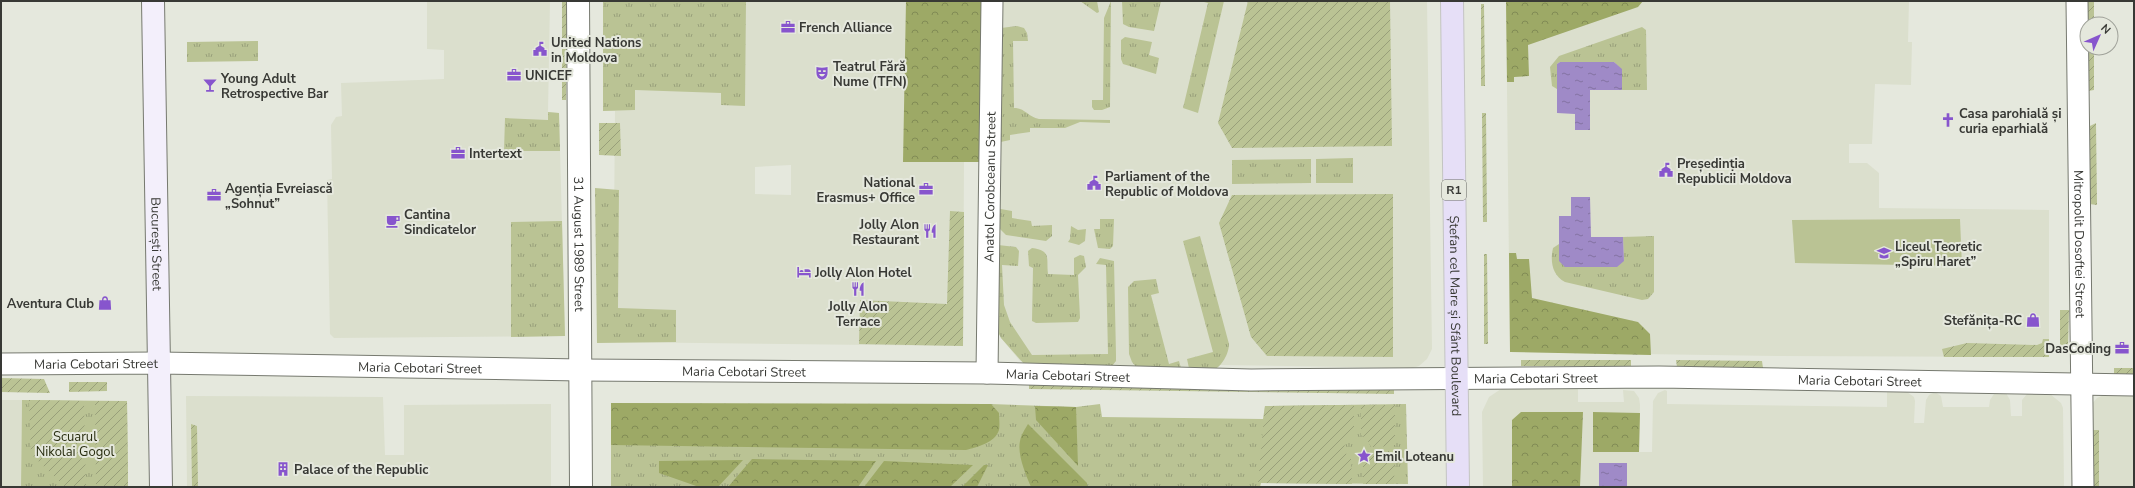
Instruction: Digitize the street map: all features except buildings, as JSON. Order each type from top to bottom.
[{"type":"main road","name":"București Street","points":[[153,1],[161,487]]},
{"type":"main road","name":"Ștefan cel Mare și Sfânt Boulevard","points":[[1452,1],[1458,487]]},
{"type":"street","name":"31 August 1989 Street","points":[[578,1],[582,487]]},
{"type":"street","name":"Anatol Corobceanu Street","points":[[987,373],[992,1]]},
{"type":"street","name":"Mitropolit Dosoftei Street","points":[[2077,1],[2083,487]]},
{"type":"street","name":"Maria Cebotari Street","points":[[1,364],[158,363],[581,370],[987,373],[1251,380],[1659,377],[2134,385]]},
{"type":"shaded area","points":[[427,1],[550,1],[548,112],[559,113],[565,336],[334,338],[330,334],[327,180],[332,179],[331,125],[336,117],[342,116],[341,83],[444,79],[444,50],[427,49]]},
{"type":"shaded area","points":[[603,1],[986,1],[964,162],[963,346],[613,342],[615,111],[603,111]],"holes":[[[791,165],[791,195],[755,194],[755,167]]]},
{"type":"shaded area","points":[[999,1],[1427,1],[1432,349],[1427,359],[1419,366],[1413,368],[1219,365],[1209,372],[1020,361],[1001,338],[997,330]]},
{"type":"shaded area","points":[[1506,1],[1909,1],[1908,42],[1912,42],[1911,85],[1875,84],[1872,144],[1849,144],[1849,163],[1867,163],[1879,173],[1879,208],[2049,210],[2049,357],[1777,356],[1510,352]]},
{"type":"shaded area","points":[[1578,388],[1578,402],[1624,402],[1623,390],[1634,391],[1639,398],[1640,405],[1639,452],[1652,452],[1653,401],[1658,393],[1665,390],[1667,391],[1667,404],[1887,407],[1887,391],[1907,392],[1914,397],[1915,401],[1914,423],[1924,423],[1926,400],[1929,395],[1935,392],[1941,396],[1943,407],[1989,407],[1990,400],[1994,394],[2006,393],[2010,400],[2011,416],[2022,416],[2022,400],[2027,394],[2050,394],[2061,403],[2063,408],[2064,487],[1483,487],[1482,412],[1489,397],[1501,389]]},
{"type":"shaded area","points":[[2106,394],[2134,394],[2134,487],[2088,487],[2090,406],[2097,398]]},
{"type":"shaded area","points":[[186,396],[383,397],[385,455],[404,455],[404,405],[551,404],[551,487],[187,487]]},
{"type":"shaded area","points":[[1,400],[22,400],[21,487],[1,487]]},
{"type":"green space","points":[[562,1],[567,1],[566,100],[562,100]]},
{"type":"green space","points":[[603,1],[746,1],[745,106],[721,105],[721,93],[635,90],[635,110],[603,111]]},
{"type":"green space","points":[[906,1],[986,1],[983,162],[903,162]]},
{"type":"green space","points":[[1080,1],[1097,1],[1099,12],[1097,13]]},
{"type":"green space","points":[[1111,1],[1110,107],[1102,110],[1094,110],[1092,107],[1092,100],[1103,100],[1104,18]]},
{"type":"green space","points":[[1122,1],[1161,1],[1154,31],[1129,27],[1123,24]]},
{"type":"green space","points":[[1200,1],[1224,1],[1198,113],[1183,108],[1208,3]]},
{"type":"green space","points":[[1248,1],[1390,1],[1392,146],[1232,148],[1218,123]]},
{"type":"green space","points":[[1506,1],[1643,1],[1638,7],[1528,45],[1529,76],[1514,77],[1514,82],[1507,82]]},
{"type":"green space","points":[[2088,2],[2094,2],[2094,16],[2088,16]]},
{"type":"green space","points":[[1481,4],[1484,4],[1485,86],[1481,86]]},
{"type":"green space","points":[[1017,26],[1024,28],[1027,33],[1028,41],[1013,41],[1014,108],[1021,109],[1039,119],[1110,120],[1110,123],[1080,122],[1065,128],[1030,128],[1030,132],[1010,135],[1010,140],[996,143],[1001,28]]},
{"type":"green space","points":[[1642,27],[1646,30],[1647,90],[1622,90],[1622,70],[1614,62],[1560,62],[1557,64],[1557,89],[1552,86],[1550,67],[1559,56]]},
{"type":"green space","points":[[1125,37],[1152,42],[1149,55],[1159,58],[1156,74],[1123,64],[1121,59],[1121,40]]},
{"type":"green space","points":[[258,41],[258,61],[187,62],[187,42]]},
{"type":"green space","points":[[2088,56],[2094,56],[2094,90],[2088,91]]},
{"type":"green space","points":[[548,112],[559,113],[560,151],[504,151],[505,118],[548,120]]},
{"type":"green space","points":[[1482,113],[1486,113],[1487,222],[1483,222]]},
{"type":"green space","points":[[599,123],[620,123],[621,156],[599,155]]},
{"type":"green space","points":[[2096,123],[2097,205],[2089,204],[2088,127]]},
{"type":"green space","points":[[1353,158],[1353,183],[1316,183],[1316,159]]},
{"type":"green space","points":[[1311,159],[1311,183],[1232,184],[1232,160]]},
{"type":"green space","points":[[595,188],[619,190],[618,308],[676,310],[676,342],[597,343]]},
{"type":"green space","points":[[1393,194],[1393,357],[1267,356],[1251,337],[1219,223],[1232,195]]},
{"type":"green space","points":[[995,208],[1012,211],[1012,218],[1031,221],[1032,226],[1052,225],[1052,236],[1046,241],[1006,235],[998,227]]},
{"type":"green space","points":[[950,211],[964,212],[963,346],[859,344],[860,300],[947,304]]},
{"type":"green space","points":[[1100,219],[1114,219],[1113,246],[1110,249],[1098,248],[1094,229],[1100,229]]},
{"type":"green space","points":[[1960,219],[1962,266],[1795,263],[1792,220]]},
{"type":"green space","points":[[562,221],[565,336],[511,337],[511,222]]},
{"type":"green space","points":[[1071,226],[1078,230],[1086,229],[1085,241],[1079,245],[1068,242],[1070,239]]},
{"type":"green space","points":[[1200,236],[1229,344],[1228,351],[1219,366],[1208,372],[1190,373],[1187,359],[1213,352],[1183,241]]},
{"type":"green space","points":[[1654,236],[1654,292],[1648,299],[1642,300],[1565,282],[1557,276],[1553,267],[1553,248],[1559,244],[1559,261],[1624,261],[1623,237]]},
{"type":"green space","points":[[998,245],[1016,247],[1019,251],[1018,266],[1002,265],[1004,305],[1010,322],[1032,355],[1108,354],[1106,265],[1096,264],[1100,258],[1114,261],[1116,361],[1112,366],[1025,365],[1001,338],[997,330]]},
{"type":"green space","points":[[1032,248],[1043,251],[1047,256],[1048,274],[1074,275],[1074,258],[1080,255],[1084,256],[1086,267],[1078,275],[1080,318],[1078,322],[1036,323],[1032,321],[1033,268],[1029,266],[1028,251]]},
{"type":"green space","points":[[1509,253],[1516,253],[1517,259],[1529,259],[1532,298],[1638,322],[1650,334],[1651,355],[1510,352]]},
{"type":"green space","points":[[1484,254],[1487,254],[1488,344],[1484,344]]},
{"type":"green space","points":[[1156,279],[1159,293],[1151,295],[1169,364],[1179,361],[1182,372],[1138,369],[1132,362],[1129,354],[1128,287],[1134,281]]},
{"type":"green space","points":[[2060,310],[2069,310],[2068,348],[2060,348]]},
{"type":"green space","points":[[2043,339],[2049,339],[2049,357],[1944,357],[1942,349],[1967,343],[2037,345],[2042,343]]},
{"type":"green space","points":[[1521,360],[1631,360],[1631,366],[1521,366]]},
{"type":"green space","points":[[1676,360],[1762,361],[1763,368],[1677,367]]},
{"type":"green space","points":[[2114,368],[2134,368],[2134,375],[2114,376]]},
{"type":"green space","points":[[1,378],[44,379],[50,393],[1,392]]},
{"type":"green space","points":[[69,382],[107,382],[107,391],[69,392]]},
{"type":"green space","points":[[1029,383],[1394,387],[1394,394],[1029,389]]},
{"type":"green space","name":"Scuarul Nikolai Gogol","points":[[22,400],[127,401],[128,487],[21,487]]},
{"type":"green space","points":[[29,400],[84,401],[86,487],[65,487],[31,454]]},
{"type":"green space","points":[[95,401],[127,401],[128,487],[96,487]]},
{"type":"green space","points":[[611,403],[991,404],[1076,407],[1100,404],[1102,417],[1263,419],[1265,406],[1406,404],[1408,484],[1261,483],[1260,487],[611,487]]},
{"type":"green space","points":[[611,403],[991,404],[999,413],[999,430],[990,441],[966,450],[611,445]]},
{"type":"green space","points":[[1354,405],[1354,435],[1345,442],[1344,451],[1351,459],[1352,484],[1258,483],[1265,406]]},
{"type":"green space","points":[[1361,405],[1395,405],[1395,446],[1371,447],[1366,437],[1361,435]]},
{"type":"green space","points":[[1035,406],[1076,407],[1078,466],[1036,420]]},
{"type":"green space","points":[[1521,412],[1583,412],[1580,487],[1512,487],[1512,420]]},
{"type":"green space","points":[[1593,412],[1640,413],[1639,452],[1593,452]]},
{"type":"green space","points":[[191,424],[197,426],[198,487],[192,487]]},
{"type":"green space","points":[[1028,424],[1087,483],[1087,487],[1031,487],[1022,465],[1019,447],[1021,437]]},
{"type":"green space","points":[[2092,430],[2099,430],[2099,487],[2092,487]]},
{"type":"green space","points":[[1369,451],[1395,451],[1394,484],[1363,484],[1363,461]]},
{"type":"green space","points":[[752,459],[876,461],[858,487],[728,487]]},
{"type":"green space","points":[[743,460],[718,487],[699,487],[659,473],[659,461]]},
{"type":"green space","points":[[884,461],[973,465],[950,487],[864,487]]},
{"type":"green space","points":[[984,465],[988,465],[977,487],[962,487]]},
{"type":"water","points":[[1560,62],[1614,62],[1622,69],[1622,90],[1590,90],[1590,130],[1575,130],[1575,114],[1557,113],[1557,64]]},
{"type":"water","points":[[1571,197],[1590,197],[1591,237],[1623,237],[1624,261],[1617,267],[1565,267],[1559,261],[1559,216],[1571,216]]},
{"type":"water","points":[[1599,463],[1627,463],[1627,487],[1599,487]]},
{"type":"place","name":"French Alliance","points":[[788,27]]},
{"type":"place","name":"United Nations in Moldova","points":[[540,49]]},
{"type":"place","name":"Teatrul Fără Nume (TFN)","points":[[822,73]]},
{"type":"place","name":"UNICEF","points":[[514,75]]},
{"type":"place","name":"Young Adult Retrospective Bar","points":[[210,85]]},
{"type":"place","name":"Casa parohială și curia eparhială","points":[[1948,120]]},
{"type":"place","name":"Intertext","points":[[458,153]]},
{"type":"place","name":"Președinția Republicii Moldova","points":[[1666,170]]},
{"type":"place","name":"Parliament of the Republic of Moldova","points":[[1094,183]]},
{"type":"place","name":"National Erasmus+ Office","points":[[926,189]]},
{"type":"place","name":"Agenția Evreiască „Sohnut”","points":[[214,195]]},
{"type":"place","name":"Cantina Sindicatelor","points":[[393,221]]},
{"type":"place","name":"Jolly Alon Restaurant","points":[[930,231]]},
{"type":"place","name":"Liceul Teoretic „Spiru Haret”","points":[[1884,253]]},
{"type":"place","name":"Jolly Alon Hotel","points":[[804,272]]},
{"type":"place","name":"Jolly Alon Terrace","points":[[858,289]]},
{"type":"place","name":"Aventura Club","points":[[105,303]]},
{"type":"place","name":"Stefănița-RC","points":[[2033,320]]},
{"type":"place","name":"DasCoding","points":[[2122,348]]},
{"type":"place","name":"Emil Loteanu","points":[[1364,456]]},
{"type":"place","name":"Palace of the Republic","points":[[283,469]]}]
